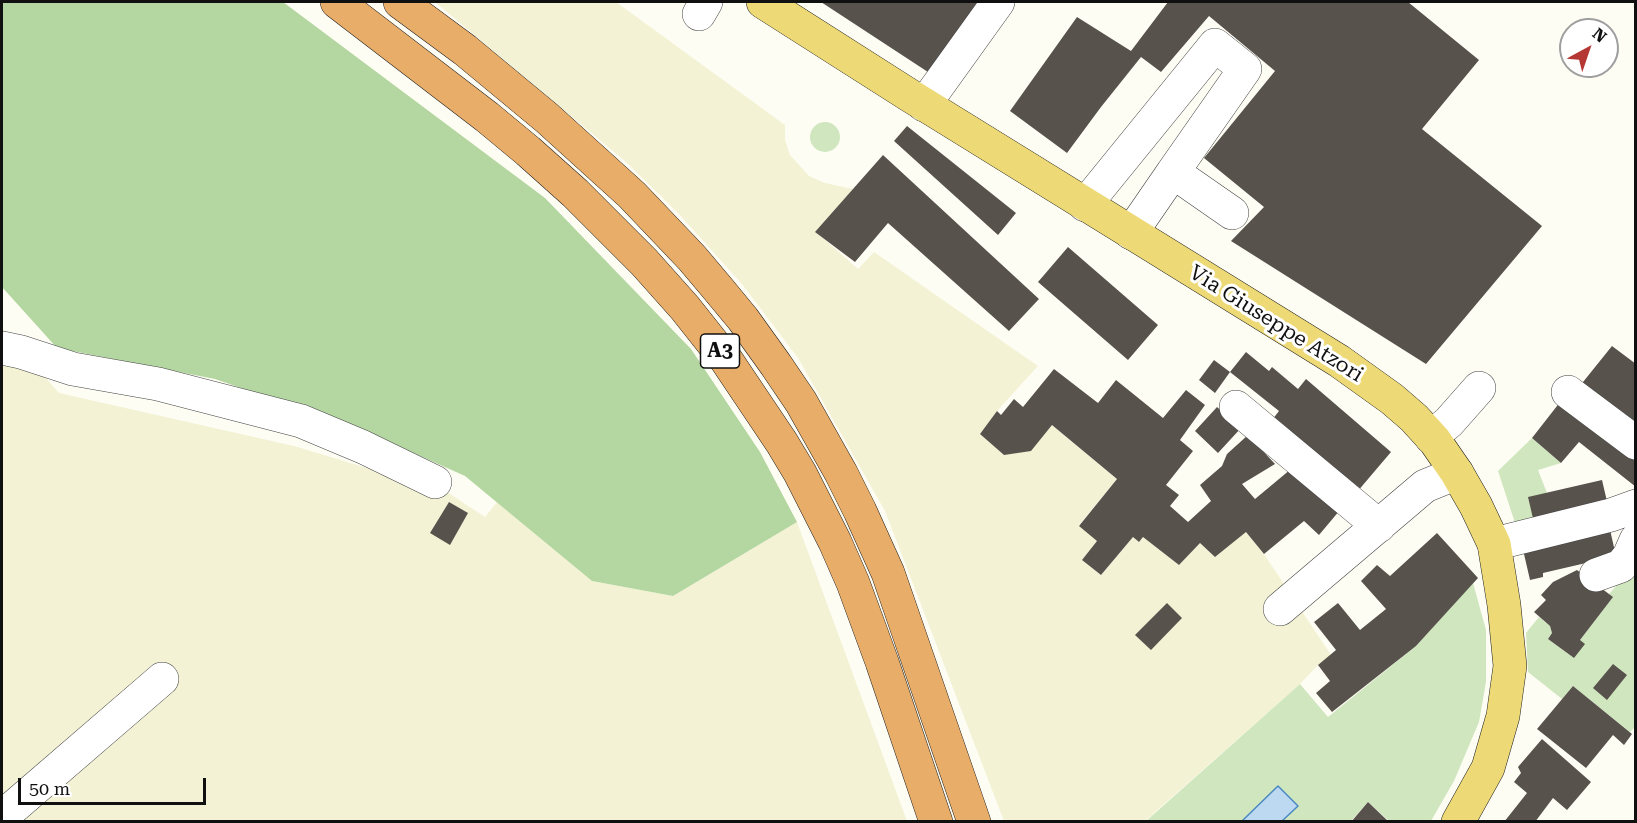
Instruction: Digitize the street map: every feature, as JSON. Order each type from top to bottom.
[{"type":"highway","name":"A3","points":[[337,2],[487,117],[575,193],[650,268],[727,361],[782,442],[835,542],[853,583],[882,662],[936,822]]},
{"type":"highway","name":"A3","points":[[400,2],[465,50],[548,118],[632,195],[692,258],[743,319],[776,365],[801,402],[841,473],[888,573],[974,822]]},
{"type":"main road","name":"Via Giuseppe Atzori","points":[[763,2],[924,105],[1339,362],[1414,418],[1431,437],[1457,472],[1494,544],[1504,604],[1509,666],[1503,716],[1488,768],[1458,822]]},
{"type":"street","points":[[924,105],[998,2]]},
{"type":"street","points":[[1085,205],[1215,45],[1245,69],[1131,233]]},
{"type":"street","points":[[1173,172],[1232,213]]},
{"type":"street","points":[[2,348],[73,369],[158,384],[302,421],[435,482]]},
{"type":"street","points":[[1431,437],[1449,422],[1479,388]]},
{"type":"street","points":[[1568,392],[1635,443]]},
{"type":"street","points":[[1236,407],[1379,526]]},
{"type":"street","points":[[1280,609],[1425,486],[1457,472]]},
{"type":"street","points":[[1494,544],[1611,515],[1635,506]]},
{"type":"street","points":[[1596,574],[1621,566],[1629,556],[1635,540]]},
{"type":"street","points":[[2,817],[162,679]]},
{"type":"green space","points":[[2,2],[283,2],[545,198],[691,349],[760,452],[797,522],[673,596],[592,581],[465,476],[360,429],[215,379],[57,348],[2,287]]},
{"type":"green space","points":[[435,2],[616,2],[785,125],[785,140],[790,155],[809,176],[825,183],[853,189],[816,232],[858,269],[874,252],[1038,366],[997,411],[980,434],[1004,455],[1052,425],[1117,479],[1079,525],[1097,541],[1082,560],[1101,575],[1133,537],[1139,542],[1143,537],[1179,565],[1200,543],[1215,557],[1246,532],[1264,554],[1331,655],[1145,821],[1004,821],[885,511],[798,358],[742,284],[679,214],[626,162]]},
{"type":"green space","points":[[825,122],[831,123],[839,131],[839,143],[831,151],[825,152],[819,151],[811,143],[810,137],[811,131],[819,123]]},
{"type":"green space","points":[[2,328],[59,393],[294,446],[447,492],[485,517],[497,502],[592,581],[673,596],[797,522],[907,821],[2,821]]},
{"type":"green space","points":[[1532,438],[1561,463],[1538,470],[1547,493],[1535,527],[1518,532],[1498,471]]},
{"type":"green space","points":[[1635,555],[1636,726],[1630,732],[1573,686],[1562,699],[1528,672],[1526,633],[1539,617],[1550,626],[1552,633],[1548,639],[1574,658],[1580,640],[1612,597],[1609,594],[1629,571]]},
{"type":"green space","points":[[1473,583],[1486,630],[1486,682],[1479,722],[1454,781],[1431,821],[1389,821],[1368,802],[1351,821],[1145,822],[1300,684],[1328,717],[1416,646]]},
{"type":"water","points":[[1278,786],[1298,806],[1282,821],[1242,821]]},
{"type":"building","points":[[821,2],[986,2],[931,74]]},
{"type":"building","points":[[1168,2],[1408,2],[1479,60],[1422,129],[1542,226],[1426,364],[1231,241],[1264,207],[1204,158],[1275,71],[1209,16],[1161,72],[1141,57],[1067,153],[1010,111],[1077,17],[1131,51]]},
{"type":"building","points":[[907,126],[1016,213],[998,235],[894,141]]},
{"type":"building","points":[[883,155],[1039,299],[1009,331],[888,223],[855,262],[815,232]]},
{"type":"building","points":[[1068,247],[1158,325],[1128,360],[1038,282]]},
{"type":"building","points":[[1612,346],[1636,364],[1636,433],[1579,387]]},
{"type":"building","points":[[1246,352],[1269,371],[1272,367],[1298,389],[1306,379],[1391,452],[1357,492],[1272,420],[1279,411],[1230,372]]},
{"type":"building","points":[[1214,360],[1230,372],[1215,393],[1199,380]]},
{"type":"building","points":[[1054,369],[1098,403],[1116,380],[1163,418],[1186,390],[1205,405],[1180,440],[1193,451],[1166,485],[1179,495],[1170,506],[1188,522],[1211,501],[1200,485],[1222,466],[1227,454],[1248,435],[1275,464],[1242,484],[1255,499],[1291,469],[1340,510],[1319,535],[1304,521],[1264,554],[1246,532],[1215,557],[1200,543],[1179,565],[1143,537],[1139,542],[1133,537],[1101,575],[1082,560],[1097,541],[1079,526],[1117,479],[1052,425],[1031,451],[1004,455],[980,434],[997,411],[1001,415],[1014,399],[1023,407]]},
{"type":"building","points":[[1564,397],[1636,455],[1636,487],[1579,442],[1561,463],[1532,438]]},
{"type":"building","points":[[1217,407],[1241,428],[1218,453],[1195,431]]},
{"type":"building","points":[[1602,480],[1609,510],[1535,527],[1528,497]]},
{"type":"building","points":[[449,502],[468,513],[450,545],[430,533]]},
{"type":"building","points":[[1608,521],[1616,556],[1543,573],[1543,577],[1530,580],[1521,541]]},
{"type":"building","points":[[1437,533],[1478,578],[1416,646],[1332,712],[1316,693],[1330,681],[1318,665],[1336,650],[1314,622],[1338,603],[1360,630],[1386,609],[1361,581],[1377,565],[1390,576]]},
{"type":"building","points":[[1577,570],[1613,597],[1580,640],[1585,644],[1574,658],[1548,639],[1552,633],[1550,626],[1534,612],[1546,600],[1541,595],[1553,582]]},
{"type":"building","points":[[1167,603],[1182,618],[1151,650],[1135,635]]},
{"type":"building","points":[[1613,664],[1627,675],[1607,700],[1593,688]]},
{"type":"building","points":[[1573,686],[1632,734],[1624,745],[1613,735],[1586,768],[1537,729]]},
{"type":"building","points":[[1542,739],[1591,782],[1567,810],[1553,798],[1535,822],[1504,822],[1527,793],[1514,782],[1521,773],[1518,767]]},
{"type":"building","points":[[1368,802],[1389,822],[1351,822]]}]
